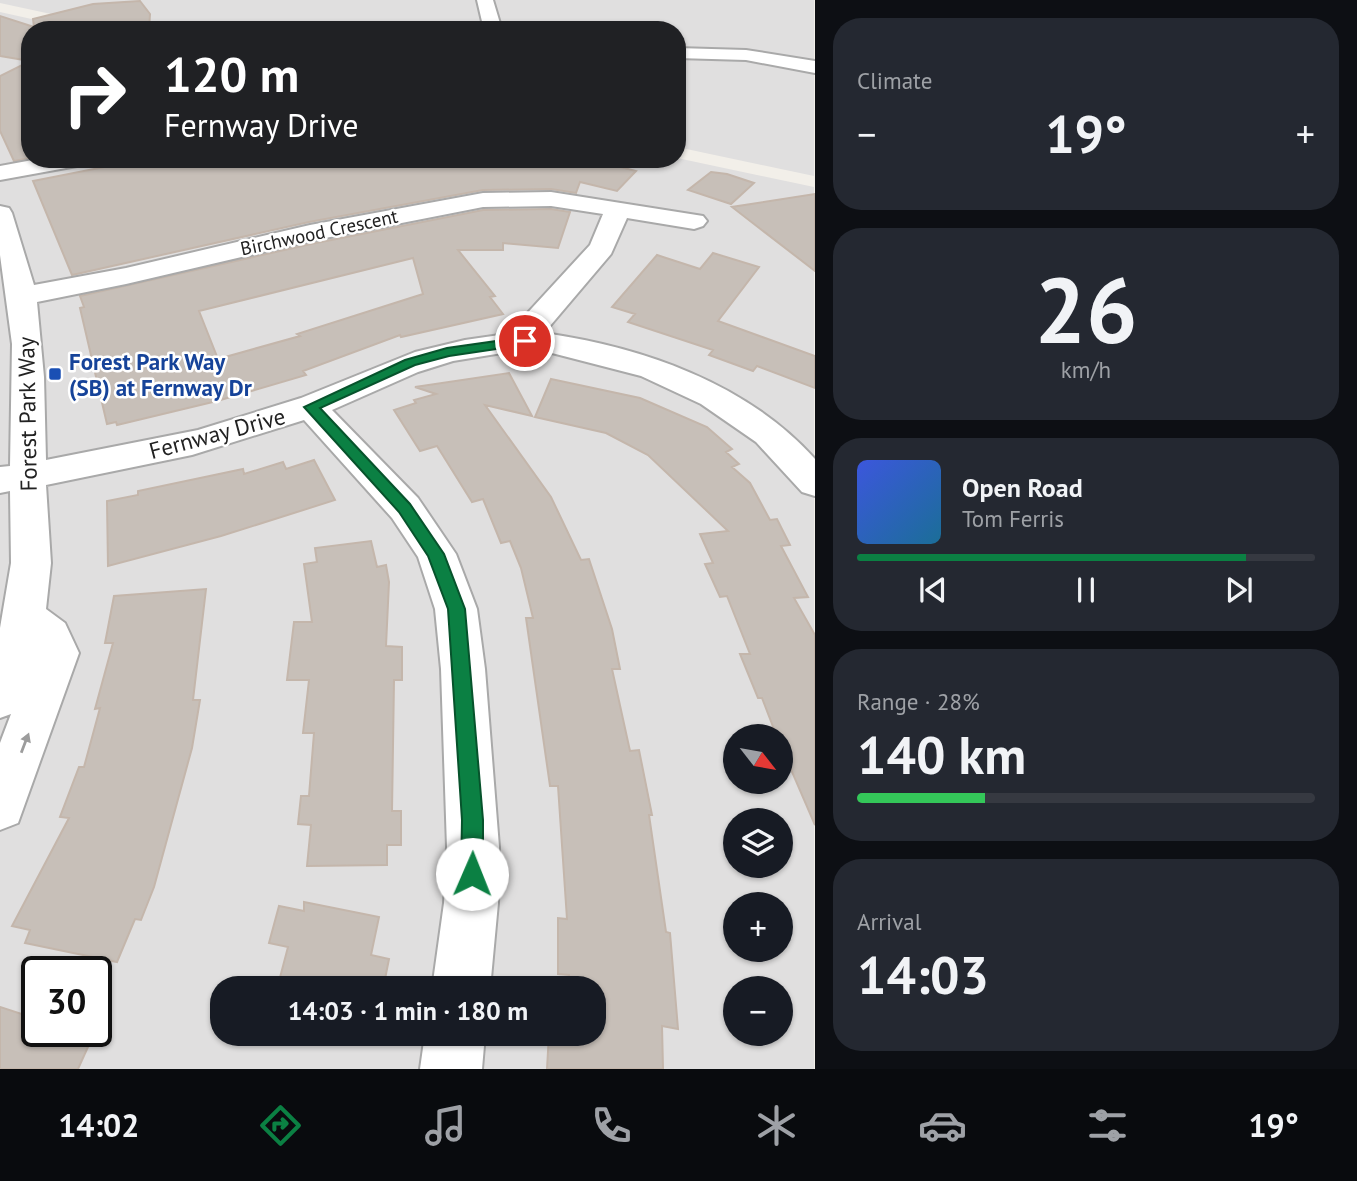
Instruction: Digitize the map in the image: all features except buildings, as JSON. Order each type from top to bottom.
[{"type":"street","points":[[485,0],[491,21]]},
{"type":"street","points":[[686,53],[746,55],[814,66]]},
{"type":"street","points":[[0,173],[28,168]]},
{"type":"street","name":"Birchwood Crescent","points":[[23,296],[116,278],[310,233],[473,201],[540,198],[694,221]]},
{"type":"street","points":[[525,341],[532,326],[602,248],[618,208]]},
{"type":"street","name":"Forest Park Way","points":[[0,213],[23,296],[29,369],[14,478],[31,561],[23,617],[0,698]]},
{"type":"street","name":"Fernway Drive","points":[[14,478],[192,443],[311,407],[410,363],[447,352],[525,341],[569,347],[638,364],[709,393],[741,412],[767,433],[814,483]]},
{"type":"street","points":[[311,407],[405,508],[436,554],[456,609],[463,669],[473,847],[471,903],[463,976]]},
{"type":"street","points":[[0,806],[57,653],[52,637],[23,617]]},
{"type":"street","points":[[451,1069],[454,1046]]},
{"type":"shaded area","points":[[0,0],[814,0],[814,176],[686,149],[686,21],[83,21],[0,3]]},
{"type":"shaded area","points":[[0,12],[40,21],[21,21],[21,168],[686,168],[686,160],[814,187],[814,1069],[0,1069]]},
{"type":"place","name":"Forest Park Way (SB) at Fernway Dr","points":[[55,374]]},
{"type":"route","points":[[472,874],[472,820],[463,669],[456,609],[436,554],[405,508],[311,407],[410,363],[447,352],[525,341]]}]
